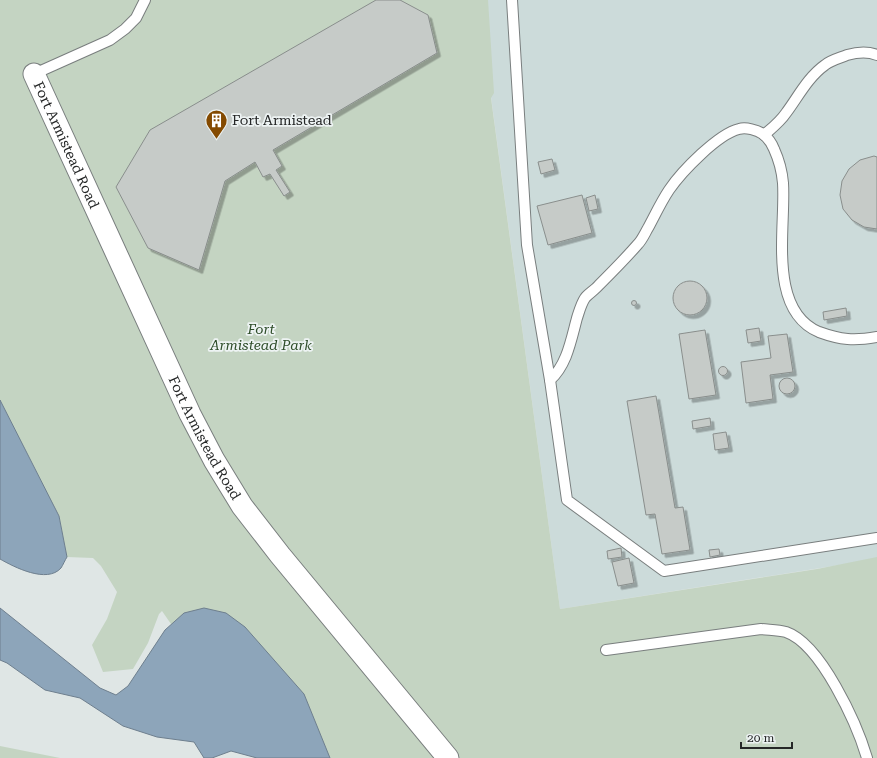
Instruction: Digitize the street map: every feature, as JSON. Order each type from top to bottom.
[{"type":"street","name":"Fort Armistead Road","points":[[34,74],[190,414],[214,460],[242,506],[448,758]]},
{"type":"lane","points":[[34,74],[110,40],[125,29],[136,18],[145,0]]},
{"type":"lane","points":[[512,0],[527,245],[550,380],[567,500],[664,571],[877,538]]},
{"type":"lane","points":[[764,135],[785,115],[815,74],[825,65],[838,58],[855,53],[864,52],[877,55]]},
{"type":"lane","points":[[550,380],[557,374],[564,362],[581,308],[586,297],[598,287],[640,243],[669,189],[680,176],[704,152],[723,136],[740,128],[754,130],[764,135],[779,159],[783,182],[784,284],[789,301],[798,317],[810,328],[834,338],[856,340],[877,337]]},
{"type":"lane","points":[[606,650],[761,629],[786,632],[803,642],[818,659],[845,703],[861,737],[867,758]]},
{"type":"shaded area","points":[[478,0],[877,0],[877,559],[560,609]]},
{"type":"green space","name":"Fort Armistead Park","points":[[0,0],[488,0],[494,93],[491,98],[560,609],[817,569],[877,557],[877,758],[311,758],[223,699],[162,611],[159,614],[148,643],[133,669],[103,672],[92,645],[107,619],[117,592],[101,566],[93,558],[67,557],[59,516],[0,400]]},
{"type":"green space","points":[[0,746],[60,758],[0,758]]},
{"type":"water","points":[[0,400],[59,516],[67,557],[61,568],[55,573],[39,574],[22,570],[0,559]]},
{"type":"water","points":[[0,608],[100,688],[116,695],[128,686],[165,630],[184,613],[204,608],[226,613],[245,627],[304,694],[330,758],[257,758],[231,751],[212,758],[204,758],[194,742],[157,737],[123,726],[80,698],[45,690],[7,663],[0,660]]},
{"type":"building","name":"Fort Armistead","points":[[376,0],[400,0],[428,15],[437,53],[273,150],[282,166],[276,170],[290,192],[284,196],[270,174],[263,177],[255,162],[225,181],[199,270],[148,248],[116,187],[150,130]]},
{"type":"building","points":[[874,156],[877,157],[877,229],[864,227],[852,220],[843,209],[840,195],[842,181],[849,169],[860,160]]},
{"type":"building","points":[[552,159],[555,170],[541,174],[538,162]]},
{"type":"building","points":[[582,195],[592,233],[548,245],[537,206]]},
{"type":"building","points":[[595,195],[598,209],[589,211],[586,198]]},
{"type":"building","points":[[687,281],[693,281],[697,282],[704,288],[707,298],[706,305],[700,312],[693,315],[687,315],[683,314],[676,308],[673,301],[673,295],[674,291],[680,284]]},
{"type":"building","points":[[634,300],[637,303],[634,306],[631,303]]},
{"type":"building","points":[[846,308],[847,316],[824,320],[823,312]]},
{"type":"building","points":[[759,328],[761,341],[748,343],[746,330]]},
{"type":"building","points":[[705,330],[716,395],[689,399],[679,334]]},
{"type":"building","points":[[787,334],[793,372],[770,375],[773,399],[746,403],[741,362],[771,358],[768,336]]},
{"type":"building","points":[[721,367],[725,367],[727,371],[725,375],[721,375],[719,373],[719,369]]},
{"type":"building","points":[[787,378],[793,380],[795,386],[793,392],[787,394],[781,392],[779,386],[781,380]]},
{"type":"building","points":[[656,396],[675,508],[683,507],[690,550],[662,554],[655,514],[646,515],[627,401]]},
{"type":"building","points":[[710,418],[711,426],[693,429],[692,421]]},
{"type":"building","points":[[726,432],[729,448],[715,450],[713,434]]},
{"type":"building","points":[[621,548],[622,557],[608,559],[607,551]]},
{"type":"building","points":[[719,549],[720,555],[710,557],[709,550]]},
{"type":"building","points":[[629,558],[634,583],[618,586],[612,562]]},
{"type":"place","name":"Fort Armistead","points":[[217,140]]}]
